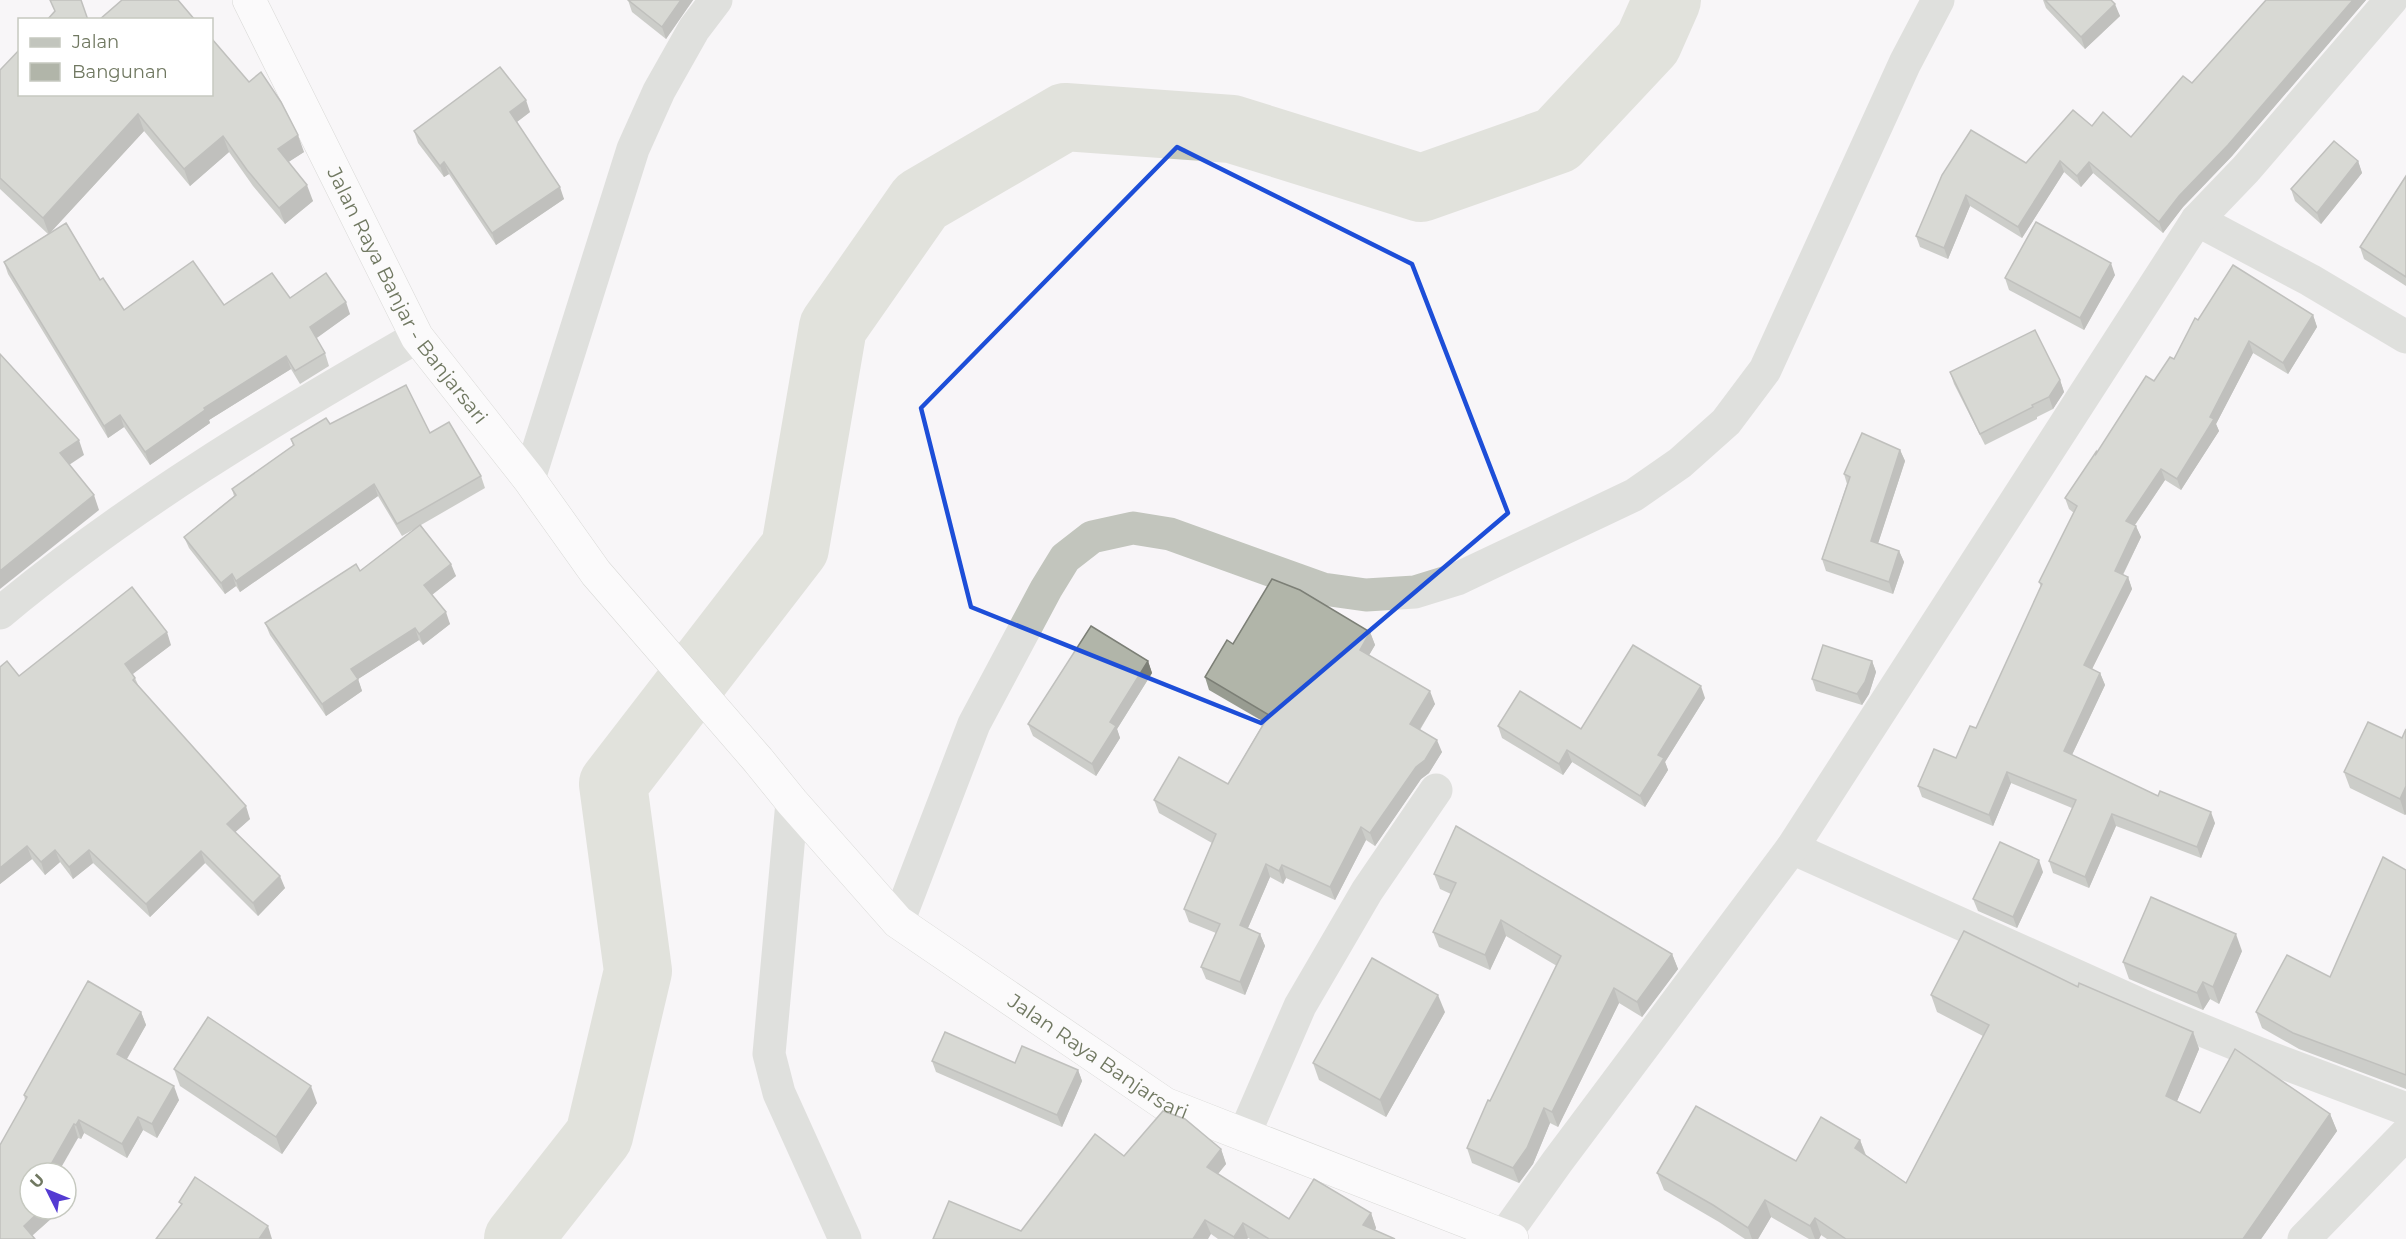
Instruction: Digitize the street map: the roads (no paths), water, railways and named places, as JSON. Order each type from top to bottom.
[{"type":"highway","name":"Jalan Raya Banjar - Banjarsari","points":[[256,3],[417,337],[529,479],[596,573],[758,760]]},
{"type":"highway","name":"Jalan Raya Banjarsari","points":[[758,760],[898,922],[1165,1104],[1508,1238]]},
{"type":"street","points":[[529,479],[633,148],[658,91],[694,29],[716,0]]},
{"type":"street","points":[[898,922],[974,724],[1065,558],[1092,537],[1132,528],[1170,534],[1323,589],[1366,595],[1415,592],[1457,579],[1634,495],[1680,464],[1726,422],[1765,370],[1905,63],[1938,0]]},
{"type":"street","points":[[1508,1238],[1557,1162],[1791,848],[2197,220],[2246,169],[2391,0]]},
{"type":"street","points":[[2197,220],[2310,280],[2406,337]]},
{"type":"street","points":[[0,613],[98,537],[213,458],[417,337]]},
{"type":"street","points":[[1244,1136],[1300,1006],[1367,891],[1436,790]]},
{"type":"street","points":[[792,802],[769,1054],[779,1093],[845,1239]]},
{"type":"street","points":[[1791,848],[2148,1008],[2260,1054],[2406,1109]]},
{"type":"street","points":[[2304,1239],[2406,1134]]},
{"type":"waterway","points":[[518,1239],[599,1136],[638,971],[613,784],[795,548],[833,327],[921,201],[1065,117],[1232,129],[1421,188],[1557,140],[1648,43],[1667,0]]}]
